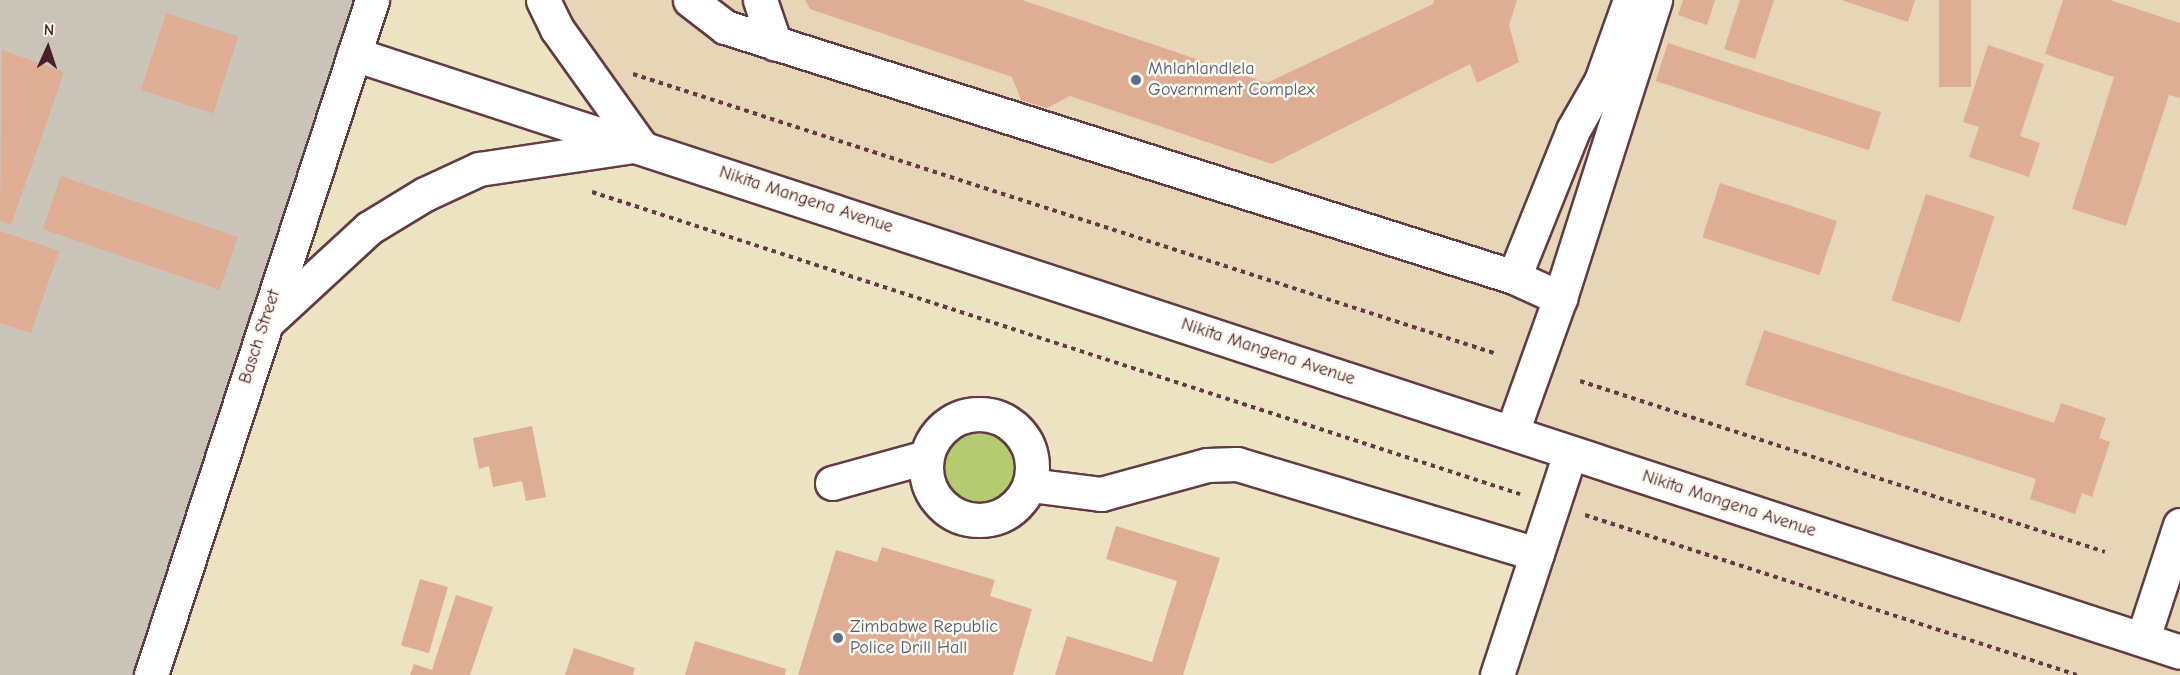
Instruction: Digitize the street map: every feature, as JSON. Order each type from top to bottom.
[{"type":"street","name":"Basch Street","points":[[151,675],[264,324],[372,0]]},
{"type":"street","points":[[264,324],[369,228],[425,194],[479,170],[640,145],[557,29],[543,0]]},
{"type":"street","points":[[690,0],[725,27],[775,44],[824,56],[1514,277],[1560,298]]},
{"type":"street","points":[[760,0],[775,44]]},
{"type":"street","points":[[1514,277],[1573,130],[1601,81],[1630,0]]},
{"type":"street","points":[[1512,432],[1560,298],[1655,0]]},
{"type":"street","name":"Nikita Mangena Avenue","points":[[354,54],[640,145],[1570,453],[2180,651]]},
{"type":"street","points":[[975,414],[993,415],[1009,422],[1022,434],[1033,467],[1030,485],[1008,512],[991,519],[974,520],[949,510],[931,492],[926,457],[932,441],[951,422],[975,414]]},
{"type":"street","points":[[1497,675],[1570,453]]},
{"type":"street","points":[[832,483],[926,457]]},
{"type":"street","points":[[1030,485],[1101,494],[1207,465],[1237,464],[1537,554]]},
{"type":"street","points":[[2143,638],[2180,525]]},
{"type":"path","points":[[625,71],[1497,354]]},
{"type":"path","points":[[592,192],[2078,675]]},
{"type":"path","points":[[1580,381],[2105,552]]},
{"type":"shaded area","points":[[0,0],[354,0],[141,675],[0,675]]},
{"type":"shaded area","points":[[549,0],[2180,0],[2180,675],[1503,675],[1577,450],[642,137]]},
{"type":"green space","points":[[978,420],[996,424],[1011,434],[1021,449],[1025,467],[1021,485],[1011,500],[996,510],[978,514],[960,510],[945,500],[935,485],[931,467],[935,449],[945,434],[960,424]]},
{"type":"building","name":"Mhlahlandlela Government Complex","points":[[805,0],[1022,0],[1267,83],[1433,4],[1434,0],[1517,0],[1509,25],[1519,62],[1477,83],[1470,64],[1272,164],[1070,96],[1047,108],[1021,100],[1012,77],[810,9]]},
{"type":"building","points":[[1683,0],[1715,0],[1707,25],[1678,15]]},
{"type":"building","points":[[1740,0],[1774,0],[1755,59],[1724,49]]},
{"type":"building","points":[[1841,0],[1915,0],[1908,22]]},
{"type":"building","points":[[1939,0],[1971,0],[1971,87],[1939,87]]},
{"type":"building","points":[[2063,0],[2110,0],[2180,23],[2180,98],[2169,95],[2126,226],[2072,209],[2114,77],[2045,54]]},
{"type":"building","points":[[166,13],[238,36],[213,114],[141,90]]},
{"type":"building","points":[[1668,43],[1881,112],[1869,150],[1656,81]]},
{"type":"building","points":[[1988,45],[2044,64],[2020,136],[2040,143],[2029,177],[1969,157],[1979,127],[1963,122]]},
{"type":"building","points":[[2,50],[64,72],[11,225],[0,221]]},
{"type":"building","points":[[61,176],[238,237],[220,290],[43,229]]},
{"type":"building","points":[[1720,183],[1837,221],[1819,275],[1702,237]]},
{"type":"building","points":[[1926,194],[1994,216],[1960,323],[1891,301]]},
{"type":"building","points":[[0,231],[59,251],[31,333],[0,323]]},
{"type":"building","points":[[1764,330],[2054,423],[2061,403],[2106,418],[2099,438],[2110,442],[2092,497],[2082,493],[2075,514],[2030,499],[2036,479],[1745,385]]},
{"type":"building","points":[[532,426],[546,497],[526,501],[522,481],[493,487],[489,466],[479,469],[473,438]]},
{"type":"building","points":[[1116,526],[1220,558],[1183,675],[1055,675],[1067,636],[1152,662],[1177,581],[1106,559]]},
{"type":"building","points":[[882,547],[995,580],[990,596],[1032,609],[1013,675],[798,675],[836,550],[877,562]]},
{"type":"building","points":[[420,579],[448,587],[429,653],[401,645]]},
{"type":"building","points":[[456,595],[493,607],[470,675],[410,675],[414,664],[432,670]]},
{"type":"building","points":[[695,641],[786,669],[785,675],[685,675]]},
{"type":"building","points":[[574,648],[635,668],[633,675],[565,675]]},
{"type":"place","name":"Mhlahlandlela Government Complex","points":[[1136,80]]},
{"type":"place","name":"Zimbabwe Republic Police Drill Hall","points":[[838,638]]}]
